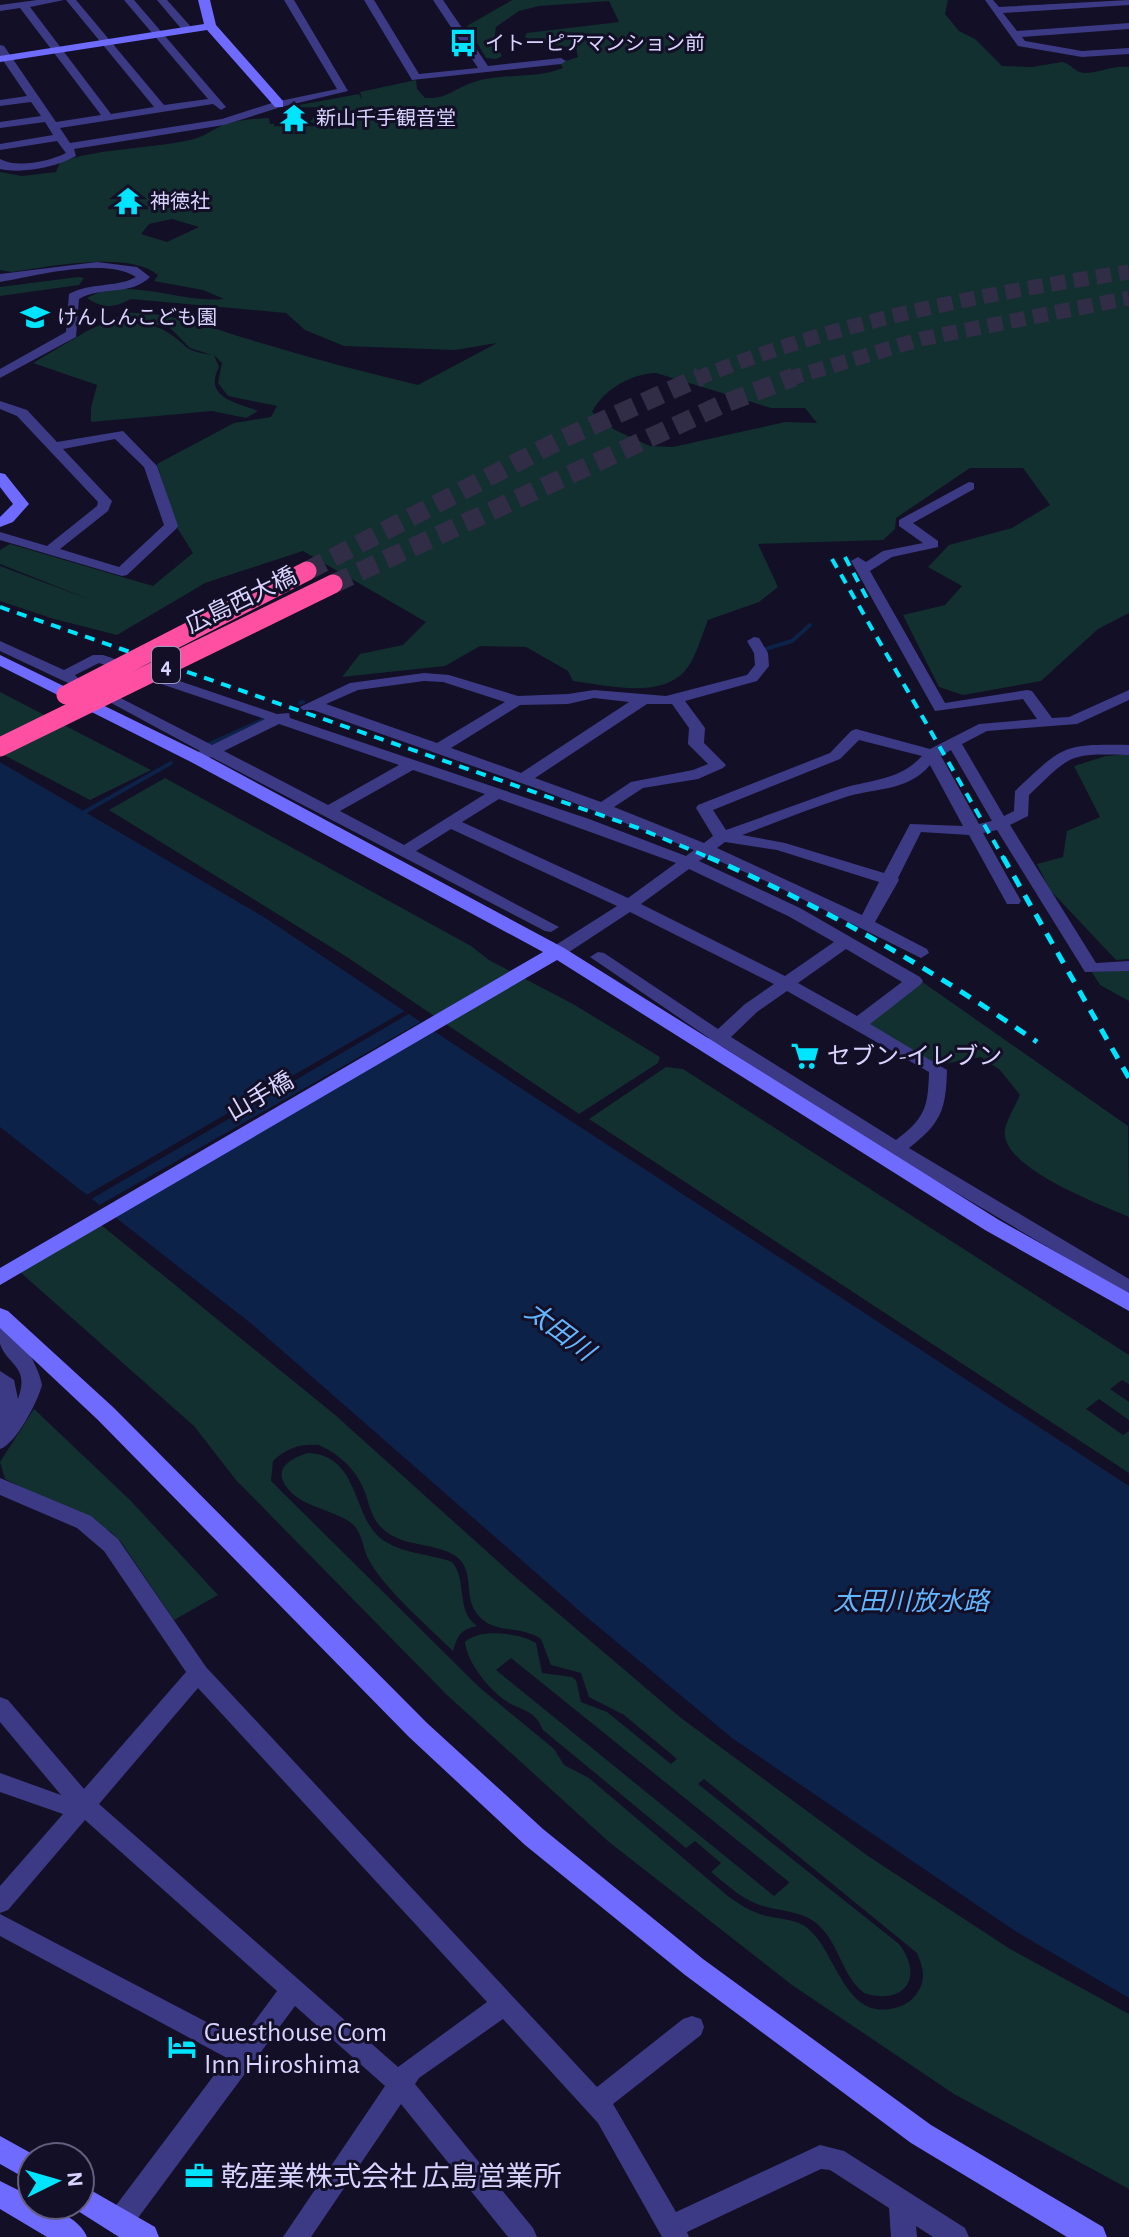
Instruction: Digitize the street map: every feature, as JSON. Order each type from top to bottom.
[{"type":"highway","name":"広島西大橋","points":[[0,730],[307,571]]},
{"type":"highway","name":"広島西大橋","points":[[0,747],[333,584]]},
{"type":"street","points":[[0,8],[59,0]]},
{"type":"street","points":[[71,0],[161,109]]},
{"type":"street","points":[[129,0],[231,118]]},
{"type":"street","points":[[162,0],[188,30]]},
{"type":"street","points":[[204,0],[210,26],[279,104]]},
{"type":"street","points":[[0,147],[224,122],[279,104],[343,91],[289,0]]},
{"type":"street","points":[[369,0],[416,78],[561,61]]},
{"type":"street","points":[[438,0],[485,70]]},
{"type":"street","points":[[992,6],[1129,2]]},
{"type":"street","points":[[23,5],[109,118]]},
{"type":"street","points":[[992,6],[1022,44],[1082,54],[1129,51]]},
{"type":"street","points":[[0,162],[4,167],[11,168],[60,160],[72,154],[33,98],[14,79],[2,55],[56,50],[210,26]]},
{"type":"street","points":[[1014,34],[1129,26]]},
{"type":"street","points":[[0,103],[33,98]]},
{"type":"street","points":[[0,125],[109,118],[214,101]]},
{"type":"street","points":[[0,278],[87,266],[129,268],[144,277],[134,284],[85,288],[73,297],[72,334],[0,374]]},
{"type":"street","points":[[0,405],[22,413],[105,501],[103,508],[48,552]]},
{"type":"street","points":[[0,536],[122,572],[171,526],[150,466],[118,434],[54,447]]},
{"type":"street","points":[[0,522],[8,519],[21,504],[2,483]]},
{"type":"street","points":[[969,486],[904,523],[933,544],[911,551],[893,552],[860,565],[940,708],[1027,694],[1048,723]]},
{"type":"street","points":[[203,754],[355,686],[424,677],[444,678],[517,701],[568,699],[594,694],[677,700],[752,678],[762,666],[761,653],[754,641]]},
{"type":"street","points":[[0,645],[114,701],[552,956],[714,1042],[1129,1288]]},
{"type":"street","points":[[65,675],[98,658],[413,763],[690,863],[794,912],[914,981],[858,1024]]},
{"type":"street","points":[[0,660],[328,812],[551,927]]},
{"type":"street","points":[[114,701],[161,678]]},
{"type":"street","points":[[552,956],[690,863],[722,837],[847,792],[893,783],[916,772],[932,754],[984,727],[1072,721],[1129,694]]},
{"type":"street","points":[[522,779],[644,699]]},
{"type":"street","points":[[604,807],[634,786],[664,779],[692,778],[718,765],[696,744],[697,728],[677,700]]},
{"type":"street","points":[[438,749],[517,701]]},
{"type":"street","points":[[313,705],[604,807],[709,849],[866,922],[921,953]]},
{"type":"street","points":[[891,880],[779,846],[722,837],[704,808],[835,756],[856,734],[932,754],[1013,901]]},
{"type":"street","points":[[954,743],[1001,825],[1091,968],[1129,966]]},
{"type":"street","points":[[866,922],[891,880],[916,827],[975,832],[1001,825],[1022,813],[1021,794],[1060,757],[1080,749],[1129,750]]},
{"type":"street","points":[[328,812],[413,763]]},
{"type":"street","points":[[405,851],[498,793]]},
{"type":"street","points":[[450,823],[629,905],[786,983],[938,1070],[937,1106],[929,1124],[897,1148]]},
{"type":"street","points":[[714,1042],[751,1008],[846,941]]},
{"type":"street","name":"山手橋","points":[[0,1278],[552,956]]},
{"type":"street","points":[[598,957],[714,1042],[992,1225],[1129,1303]]},
{"type":"street","points":[[0,1316],[106,1414],[418,1730],[534,1837],[694,1967],[921,2134],[1093,2237]]},
{"type":"street","points":[[0,1330],[31,1369],[33,1382],[27,1402],[0,1441]]},
{"type":"street","points":[[0,1378],[7,1385],[8,1405],[0,1417]]},
{"type":"street","points":[[0,1486],[84,1522],[111,1545],[198,1673],[607,2115],[674,2232],[820,2157],[835,2159],[956,2237]]},
{"type":"street","points":[[0,1903],[198,1673]]},
{"type":"street","points":[[0,1706],[84,1805],[399,2083],[524,2237]]},
{"type":"street","points":[[0,1782],[57,1804],[84,1805]]},
{"type":"street","points":[[0,1924],[244,2054]]},
{"type":"street","points":[[120,2221],[293,1989]]},
{"type":"street","points":[[296,2237],[410,2070],[506,2003]]},
{"type":"street","points":[[595,2103],[692,2027]]},
{"type":"street","points":[[0,2194],[65,2235]]},
{"type":"street","points":[[902,2205],[904,2237]]},
{"type":"street","points":[[96,2207],[145,2237]]},
{"type":"green space","points":[[512,0],[948,0],[945,14],[959,31],[975,39],[1002,66],[1032,67],[1062,62],[1084,73],[1129,67],[1129,613],[1098,629],[1041,681],[963,695],[939,687],[903,615],[945,605],[962,586],[928,567],[949,545],[1012,528],[1050,505],[1023,468],[970,468],[896,518],[895,529],[883,540],[758,544],[778,587],[759,602],[708,620],[695,654],[684,672],[673,680],[646,688],[573,681],[568,671],[526,647],[480,646],[445,666],[342,677],[360,654],[403,645],[426,622],[303,551],[205,583],[117,635],[0,601],[0,566],[91,600],[0,564],[0,550],[10,544],[153,586],[193,553],[176,526],[157,464],[234,423],[271,417],[277,406],[228,396],[218,383],[222,363],[214,355],[219,367],[215,386],[219,392],[258,411],[246,418],[212,411],[91,422],[97,385],[33,363],[87,331],[117,317],[162,329],[190,349],[212,355],[190,348],[169,327],[125,319],[124,313],[161,315],[418,385],[497,343],[455,350],[344,346],[305,330],[286,313],[131,299],[114,306],[103,306],[87,298],[119,289],[224,299],[203,290],[154,281],[158,275],[145,267],[128,263],[88,262],[11,272],[0,270],[0,172],[22,176],[56,172],[60,162],[75,157],[190,140],[243,120],[269,118],[270,124],[310,122],[321,107],[283,108],[359,94],[362,100],[360,92],[416,80],[417,89],[425,98],[433,98],[482,80],[552,72],[563,68],[560,63],[578,57],[576,48],[537,43],[525,37],[527,33],[619,22],[609,1],[539,6],[519,11],[496,27],[494,41],[502,56],[496,59],[486,58],[467,26]],"holes":[[[172,219],[199,227],[167,242],[141,234],[149,224]],[[656,373],[771,408],[805,408],[817,423],[785,422],[673,447],[650,446],[615,430],[592,412],[604,396],[619,384],[637,376]]]},
{"type":"green space","points":[[84,278],[79,285],[0,296],[0,287]]},
{"type":"green space","points":[[0,692],[151,770],[90,800],[0,753]]},
{"type":"green space","points":[[1129,754],[1129,959],[1116,960],[1050,890],[1037,864],[1063,857],[1067,831],[1100,817],[1074,766],[1106,756]]},
{"type":"green space","points":[[165,778],[573,1004],[660,1057],[658,1063],[579,1114],[347,957],[109,810]]},
{"type":"green space","points":[[1129,970],[1129,1001],[1100,985],[1092,972]]},
{"type":"green space","points":[[921,981],[1128,1126],[1129,1217],[1054,1183],[1018,1158],[1007,1144],[1005,1130],[1020,1095],[1000,1070],[981,1057],[939,1065],[869,1026],[867,1020]]},
{"type":"green space","points":[[666,1067],[683,1069],[1129,1355],[1129,1384],[1122,1380],[1110,1389],[1129,1402],[1129,1420],[1099,1399],[1086,1409],[1123,1435],[1129,1431],[1129,1473],[589,1119]]},
{"type":"green space","points":[[100,1224],[334,1414],[513,1575],[681,1718],[868,1856],[1010,1949],[1129,2014],[1129,2189],[954,2094],[792,1985],[609,1842],[447,1695],[236,1480],[194,1426],[20,1272]],"holes":[[[319,1445],[341,1458],[352,1470],[365,1492],[374,1518],[388,1533],[445,1551],[460,1560],[465,1566],[472,1604],[482,1619],[497,1627],[541,1639],[551,1665],[581,1673],[589,1697],[624,1715],[677,1759],[671,1764],[607,1712],[581,1702],[576,1680],[572,1677],[542,1673],[536,1643],[500,1634],[472,1638],[465,1642],[471,1660],[483,1679],[499,1695],[532,1714],[543,1730],[686,1848],[695,1841],[721,1863],[711,1872],[738,1894],[757,1904],[802,1915],[815,1922],[830,1939],[850,1977],[864,1993],[890,1996],[900,1992],[910,1978],[910,1968],[899,1944],[698,1784],[704,1779],[917,1953],[923,1979],[913,1998],[898,2007],[879,2009],[864,2005],[842,1980],[815,1935],[803,1925],[756,1913],[729,1897],[589,1778],[564,1765],[554,1749],[479,1687],[271,1481],[273,1461],[278,1457],[294,1448]],[[511,1658],[789,1882],[789,1883],[774,1896],[496,1670]]]},
{"type":"green space","points":[[34,1409],[130,1500],[218,1595],[174,1620],[111,1532],[5,1479],[0,1462]]},
{"type":"green space","points":[[308,1453],[325,1457],[338,1465],[375,1533],[386,1542],[452,1562],[460,1578],[466,1612],[477,1626],[460,1634],[453,1651],[385,1583],[369,1560],[360,1535],[350,1522],[304,1501],[288,1489],[282,1470],[293,1459]]},
{"type":"water","name":"太田川放水路","points":[[0,762],[267,919],[1129,1486],[1129,1998],[1015,1931],[732,1738],[583,1614],[253,1325],[0,1127]]},
{"type":"pier","points":[[408,1009],[412,1012],[88,1201],[83,1197]]},
{"type":"pier","points":[[424,1020],[435,1028],[109,1217],[96,1207]]},
{"type":"waterway","points":[[762,650],[792,641],[810,625]]},
{"type":"waterway","points":[[207,745],[267,718]]},
{"type":"waterway","points":[[81,814],[171,763]]},
{"type":"tunnel","points":[[696,379],[801,341],[909,312],[1129,272]]},
{"type":"tunnel","points":[[792,378],[921,339],[1129,298]]},
{"type":"tunnel","points":[[307,571],[560,440],[700,377]]},
{"type":"tunnel","points":[[333,584],[723,404],[792,378]]},
{"type":"railway","points":[[845,557],[870,604]]},
{"type":"railway","points":[[832,559],[1004,859]]},
{"type":"railway","points":[[0,607],[638,828],[713,859]]},
{"type":"railway","points":[[708,857],[794,897],[877,941],[1037,1042]]},
{"type":"railway","points":[[1003,857],[1129,1078]]},
{"type":"place","name":"イトーピアマンション前","points":[[463,43]]},
{"type":"place","name":"新山千手観音堂","points":[[294,118]]},
{"type":"place","name":"神徳社","points":[[128,201]]},
{"type":"place","name":"けんしんこども園","points":[[35,317]]},
{"type":"place","name":"セブン-イレブン","points":[[805,1056]]},
{"type":"place","name":"Guesthouse Com Inn Hiroshima","points":[[182,2047]]},
{"type":"place","name":"乾産業株式会社 広島営業所","points":[[199,2176]]},
{"type":"water label","name":"太田川","points":[[560,1331]]}]
